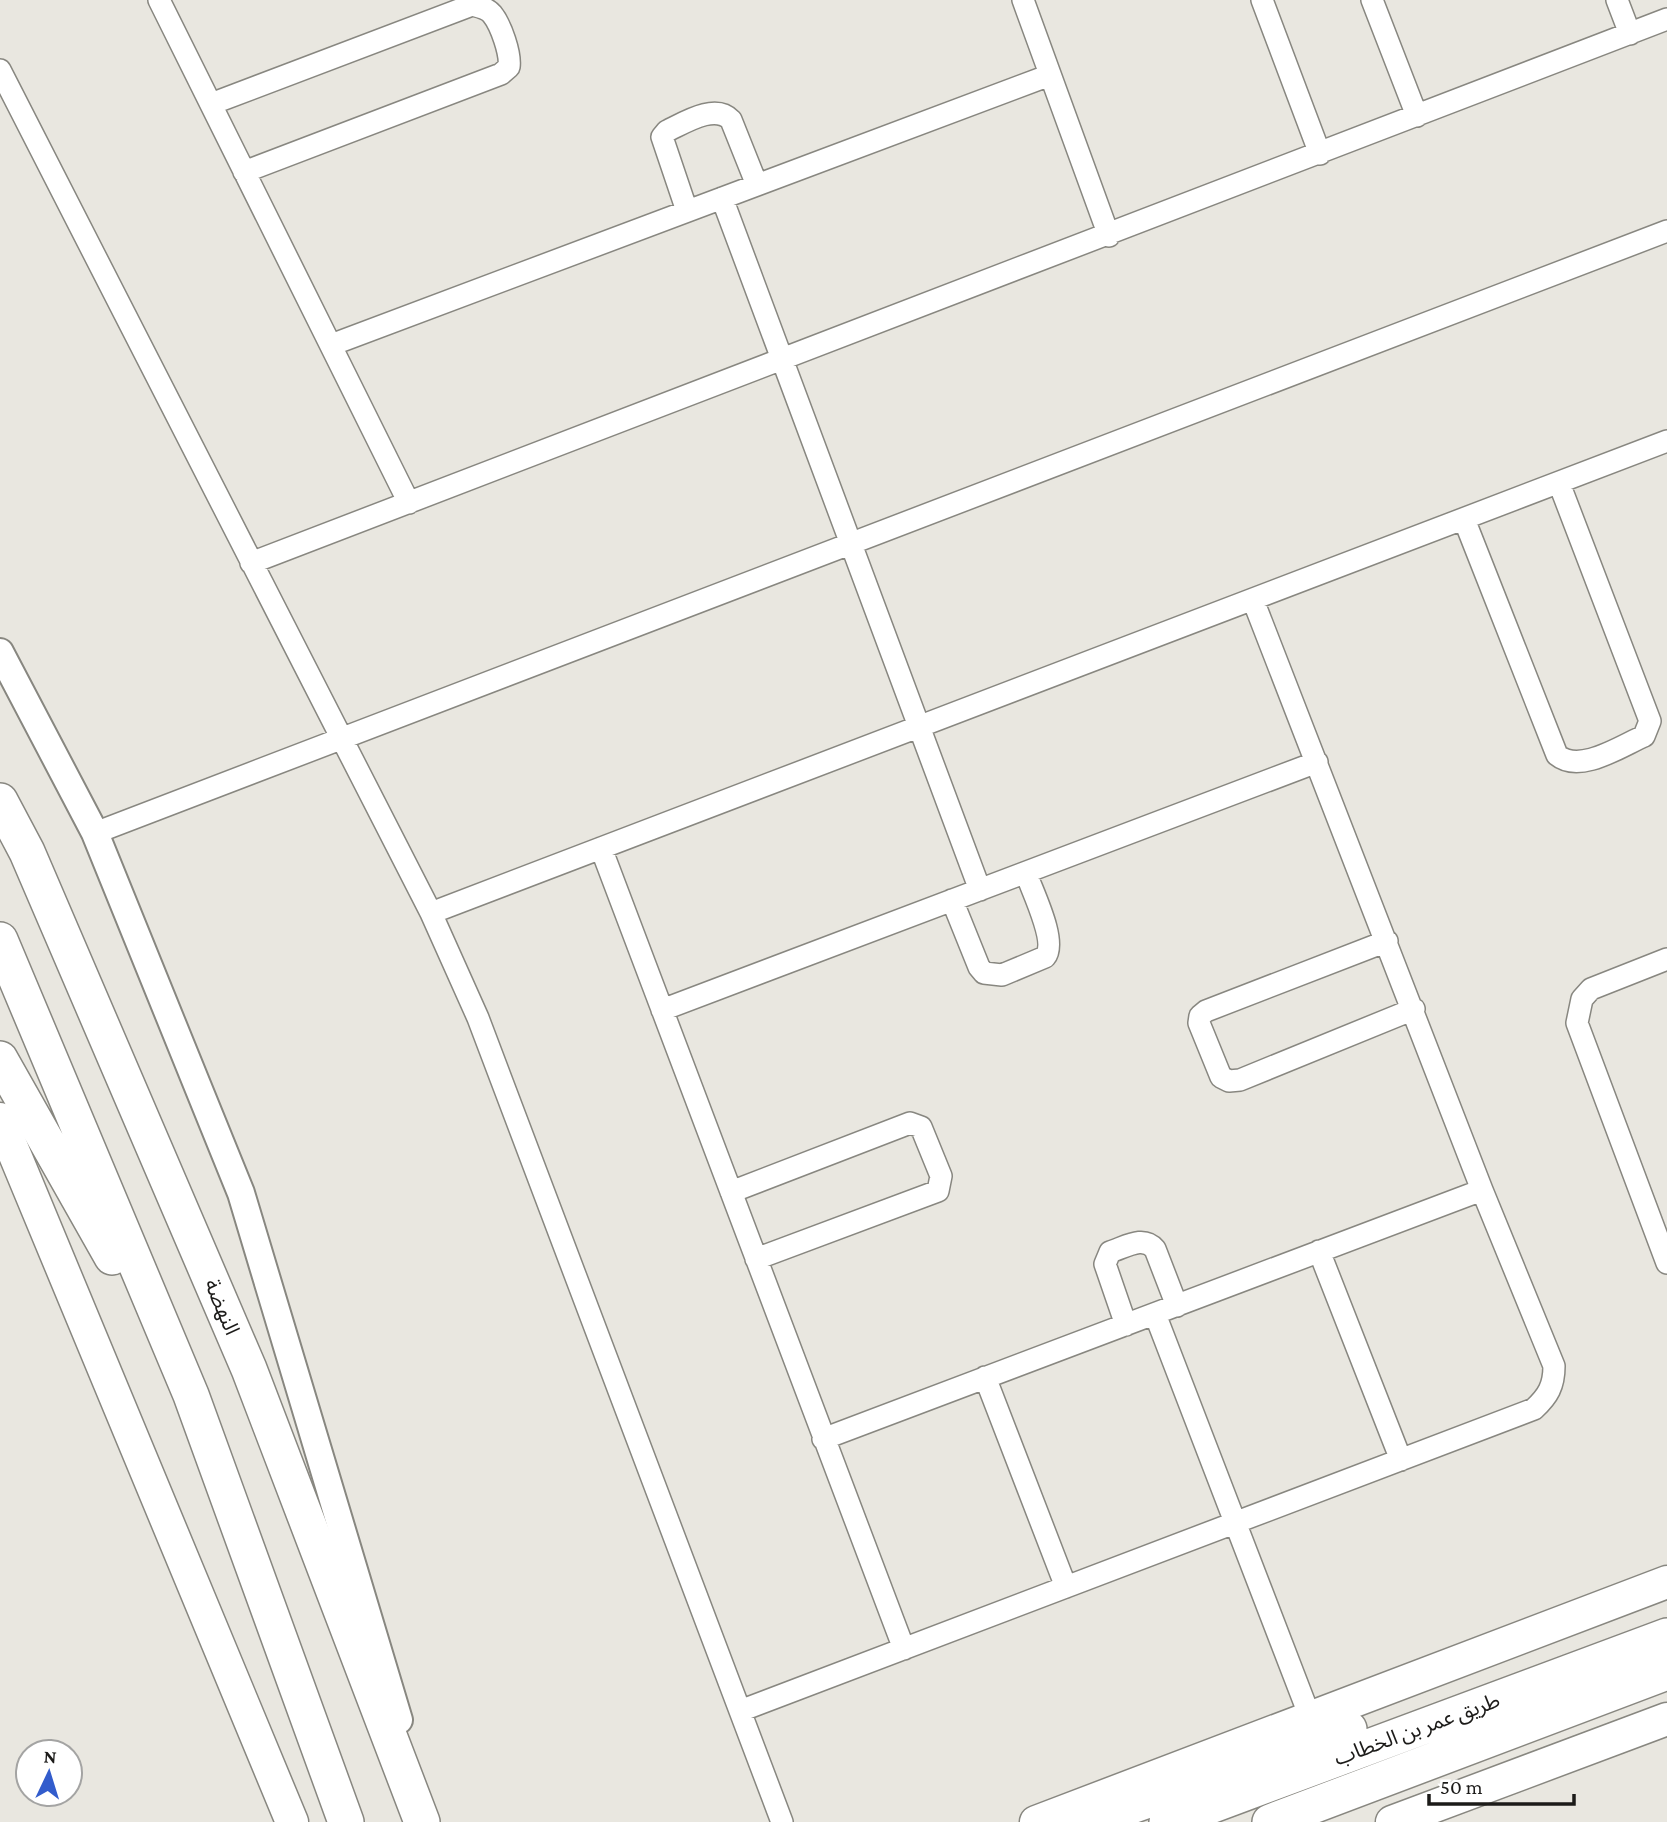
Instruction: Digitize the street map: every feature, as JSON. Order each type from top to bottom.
[{"type":"main road","name":"النهضة","points":[[0,801],[27,852],[249,1369],[422,1822]]},
{"type":"main road","points":[[0,940],[191,1395],[346,1822]]},
{"type":"main road","points":[[0,1059],[191,1395]]},
{"type":"main road","points":[[0,1119],[292,1822]]},
{"type":"main road","points":[[1036,1822],[1667,1582]]},
{"type":"main road","name":"طريق عمر بن الخطاب","points":[[1167,1822],[1667,1636]]},
{"type":"main road","name":"طريق عمر بن الخطاب","points":[[1270,1822],[1667,1672]]},
{"type":"main road","points":[[1086,1822],[1396,1712],[1506,1696]]},
{"type":"main road","points":[[1392,1822],[1667,1719]]},
{"type":"main road","points":[[1327,1822],[1408,1769]]},
{"type":"street","points":[[159,0],[409,503]]},
{"type":"street","points":[[1023,0],[1109,236]]},
{"type":"street","points":[[1262,0],[1320,154]]},
{"type":"street","points":[[1372,0],[1418,116]]},
{"type":"street","points":[[1616,0],[1630,34]]},
{"type":"street","points":[[211,104],[472,5],[483,7],[493,15],[510,58],[509,67],[501,74],[244,172]]},
{"type":"street","points":[[251,563],[1109,236],[1667,19]]},
{"type":"street","points":[[0,70],[431,913],[478,1018],[782,1822]]},
{"type":"street","points":[[331,345],[1050,75]]},
{"type":"street","points":[[687,211],[662,137],[667,131],[714,112],[726,114],[731,120],[757,185]]},
{"type":"street","points":[[722,198],[980,890]]},
{"type":"street","points":[[95,833],[1667,231]]},
{"type":"street","points":[[431,913],[1667,441]]},
{"type":"street","points":[[1464,519],[1557,755],[1563,760],[1580,763],[1644,736],[1650,721],[1559,482]]},
{"type":"street","points":[[740,1711],[1534,1409],[1546,1398],[1554,1382],[1554,1366],[1482,1190],[1253,600]]},
{"type":"street","points":[[0,652],[95,833],[241,1193],[430,1822]]},
{"type":"street","points":[[662,1010],[1317,762]]},
{"type":"street","points":[[601,848],[904,1649]]},
{"type":"street","points":[[952,900],[979,967],[984,973],[1002,975],[1045,957],[1049,952],[1049,937],[1026,873]]},
{"type":"street","points":[[1387,941],[1206,1011],[1200,1016],[1199,1023],[1221,1077],[1229,1082],[1240,1080],[1413,1009]]},
{"type":"street","points":[[1667,959],[1591,989],[1581,999],[1577,1023],[1667,1263]]},
{"type":"street","points":[[731,1192],[910,1123],[922,1127],[941,1176],[938,1191],[756,1259]]},
{"type":"street","points":[[823,1438],[1482,1190]]},
{"type":"street","points":[[1126,1325],[1105,1264],[1110,1252],[1142,1241],[1150,1242],[1177,1306]]},
{"type":"street","points":[[1319,1251],[1401,1460]]},
{"type":"street","points":[[1155,1314],[1310,1717]]},
{"type":"street","points":[[985,1377],[1066,1587]]}]
